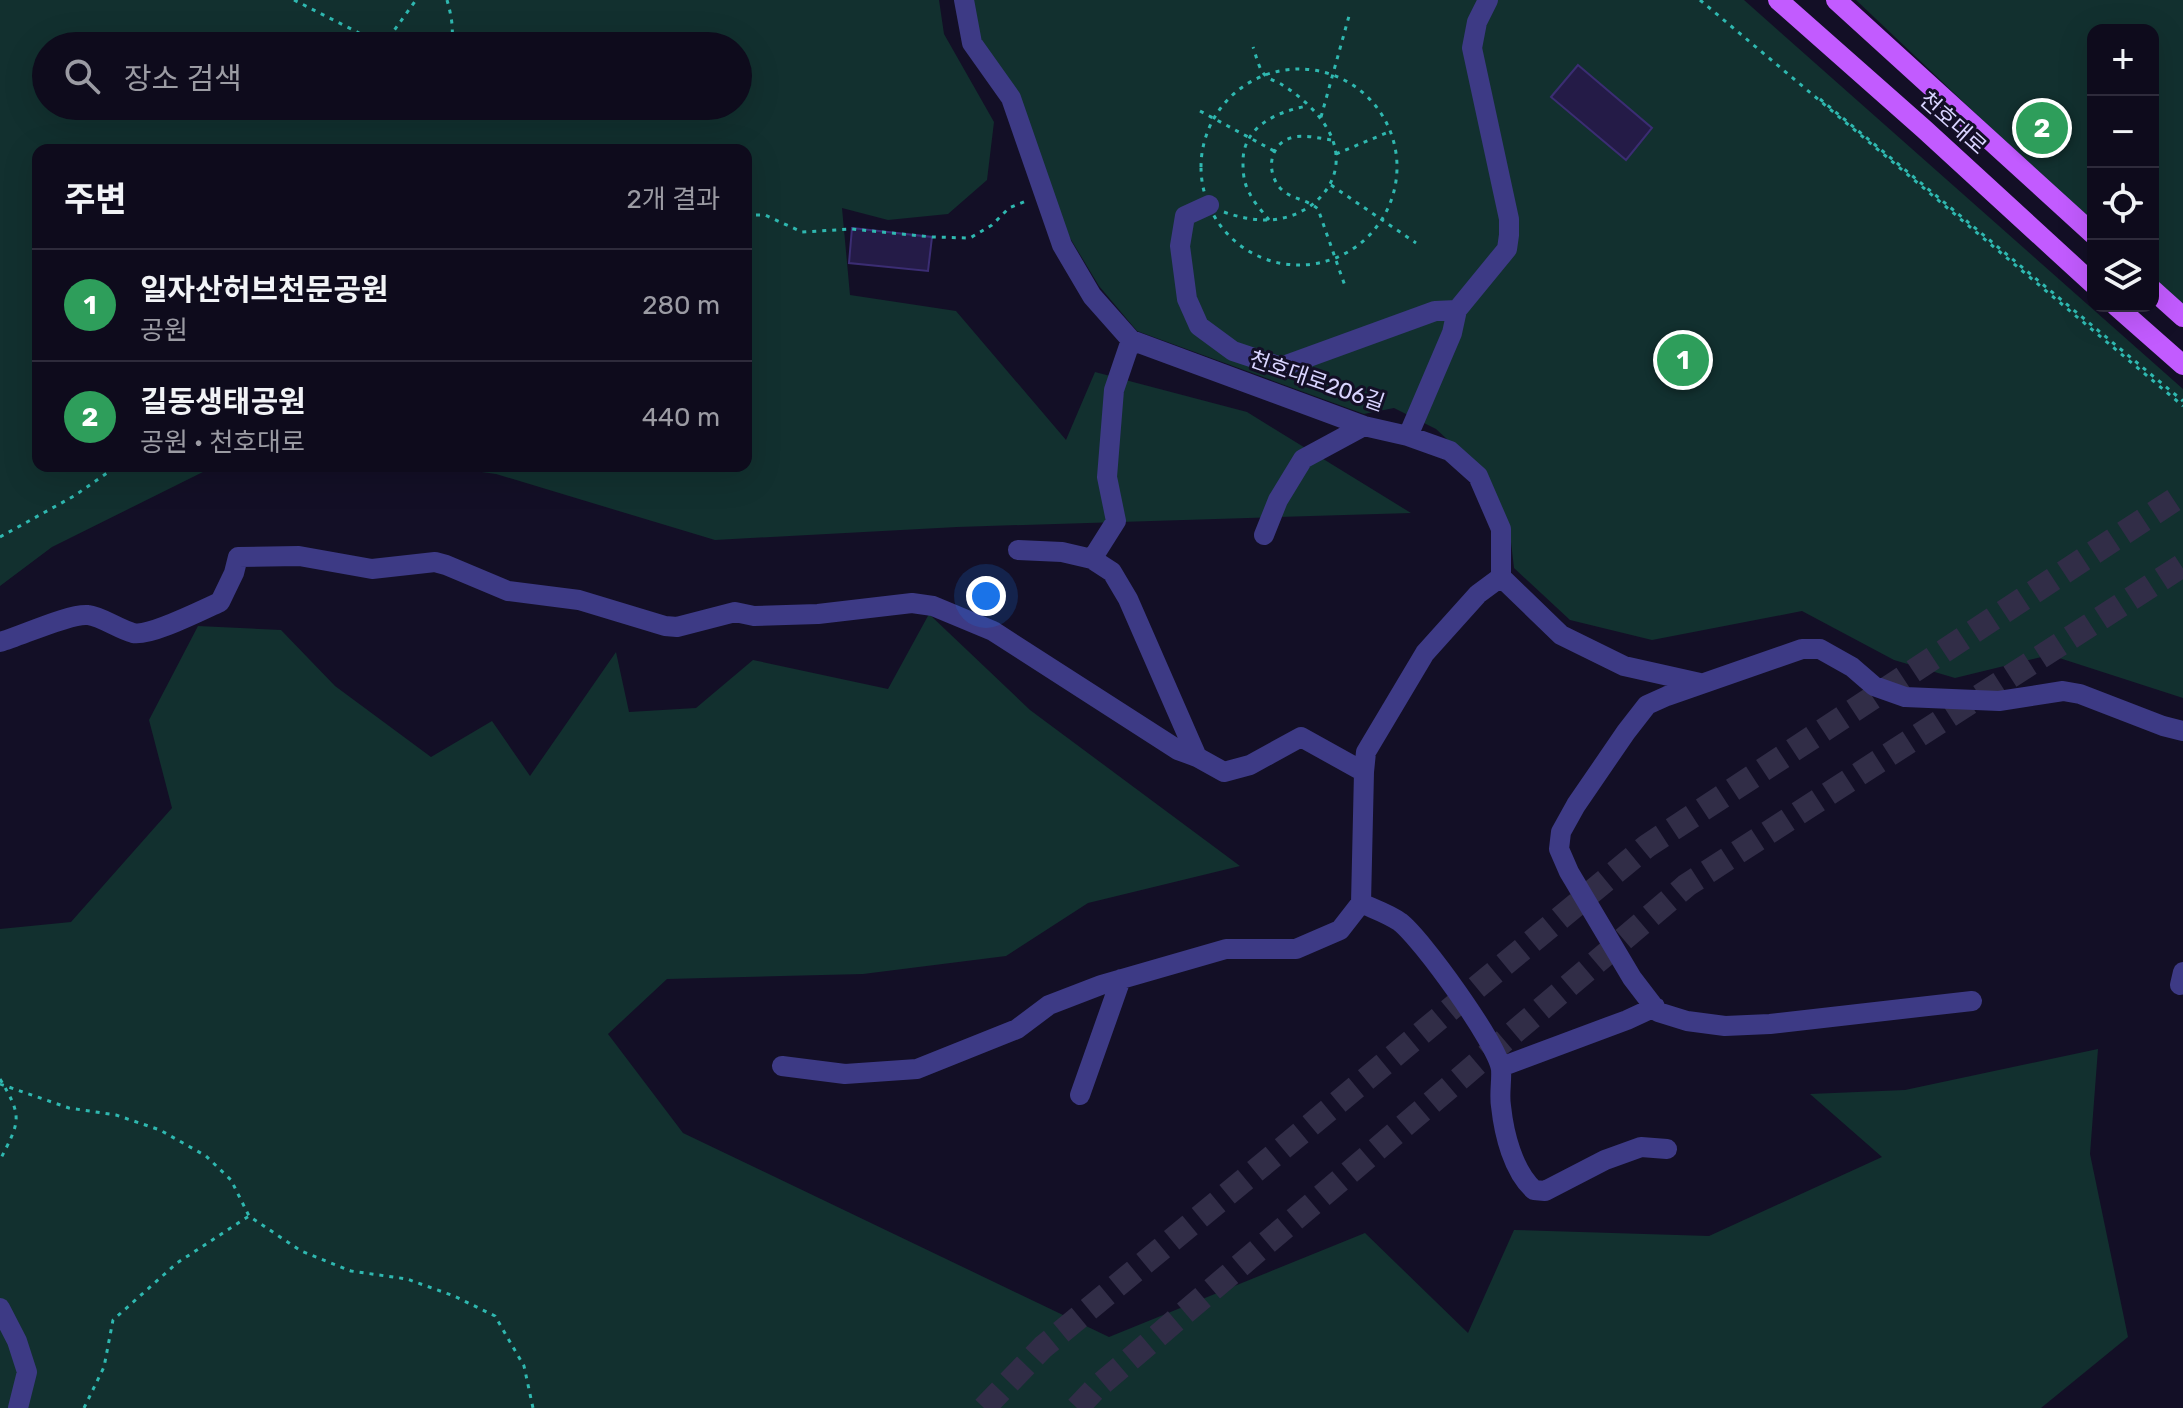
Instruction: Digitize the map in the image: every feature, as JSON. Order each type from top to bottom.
[{"type":"main road","name":"천호대로","points":[[1778,0],[2087,278]]},
{"type":"main road","name":"천호대로","points":[[1836,0],[2087,229]]},
{"type":"main road","points":[[2159,295],[2183,317]]},
{"type":"main road","points":[[2123,312],[2183,365]]},
{"type":"street","name":"천호대로206길","points":[[964,0],[972,43],[1011,98],[1062,245],[1092,296],[1131,340],[1364,426],[1408,436],[1450,451],[1478,476],[1501,529],[1501,577]]},
{"type":"street","points":[[1408,436],[1452,333],[1457,310],[1507,249],[1509,219],[1472,48],[1477,22],[1488,0]]},
{"type":"street","points":[[1209,205],[1185,216],[1180,246],[1187,299],[1199,326],[1233,351],[1281,367],[1435,311],[1457,310]]},
{"type":"street","points":[[1092,559],[1116,521],[1107,477],[1114,390],[1131,340]]},
{"type":"street","points":[[1264,535],[1278,500],[1303,459],[1364,426]]},
{"type":"street","points":[[1018,550],[1062,552],[1092,559],[1112,572],[1128,599],[1197,757]]},
{"type":"street","points":[[0,642],[72,616],[90,614],[139,634],[165,626],[220,602],[238,557],[299,556],[372,569],[435,562],[508,591],[579,600],[677,627],[735,612],[754,616],[818,614],[912,603],[933,606],[993,631],[1178,750],[1224,772],[1250,765],[1301,737],[1364,772]]},
{"type":"street","points":[[782,1066],[845,1074],[917,1069],[1017,1029],[1049,1005],[1121,979],[1226,949],[1296,949],[1340,930],[1361,903],[1366,752],[1425,653],[1478,594],[1501,577],[1561,635],[1624,666],[1701,683]]},
{"type":"street","points":[[1972,1001],[1770,1024],[1725,1026],[1687,1021],[1658,1012],[1632,978],[1569,872],[1559,849],[1561,832],[1576,805],[1647,705],[1802,649],[1820,649],[1852,667],[1874,686],[1905,697],[1999,701],[2063,691],[2080,694],[2183,731]]},
{"type":"street","points":[[1361,903],[1399,922],[1421,943],[1486,1035],[1501,1067],[1500,1105],[1509,1145],[1523,1180],[1534,1190],[1545,1191],[1605,1160],[1641,1147],[1667,1149]]},
{"type":"street","points":[[1080,1095],[1121,979]]},
{"type":"street","points":[[1501,1067],[1655,1007]]},
{"type":"street","points":[[0,1308],[17,1341],[27,1372],[18,1408]]},
{"type":"path","points":[[294,0],[357,32]]},
{"type":"path","points":[[391,32],[416,0]]},
{"type":"path","points":[[447,0],[452,32]]},
{"type":"path","points":[[1701,0],[2183,403]]},
{"type":"path","points":[[1320,118],[1349,16]]},
{"type":"path","points":[[1209,205],[1249,219],[1269,220],[1293,215],[1313,204],[1331,185],[1335,172],[1333,141],[1320,118],[1294,93],[1264,75],[1253,47]]},
{"type":"path","points":[[1298,68],[1332,74],[1351,83],[1368,97],[1391,131],[1397,154],[1397,176],[1392,199],[1370,236],[1335,259],[1306,265],[1276,262],[1248,250],[1225,231],[1209,205],[1201,161],[1205,139],[1214,118],[1227,100],[1244,85],[1264,75],[1298,68]]},
{"type":"path","points":[[1269,220],[1250,195],[1243,177],[1242,155],[1248,137],[1274,115],[1307,106]]},
{"type":"path","points":[[1200,111],[1274,151]]},
{"type":"path","points":[[1336,154],[1391,131]]},
{"type":"path","points":[[1333,141],[1292,137],[1279,144],[1271,160],[1273,176],[1281,189],[1318,209],[1345,286]]},
{"type":"path","points":[[1331,185],[1416,243]]},
{"type":"path","points":[[752,215],[765,215],[802,232],[852,229],[970,238],[992,225],[1009,208],[1044,193]]},
{"type":"path","points":[[0,537],[74,496],[108,472]]},
{"type":"path","points":[[0,1160],[18,1117],[13,1099],[1,1083]]},
{"type":"path","points":[[1,1083],[69,1108],[116,1115],[160,1130],[206,1156],[231,1180],[249,1216],[301,1251],[351,1271],[407,1279],[454,1296],[495,1316],[524,1366],[533,1408]]},
{"type":"path","points":[[84,1408],[104,1367],[113,1320],[177,1263],[249,1216]]},
{"type":"green space","points":[[0,0],[939,0],[944,34],[994,122],[987,180],[948,214],[888,220],[842,208],[850,295],[956,311],[1066,440],[1095,372],[1247,412],[1411,513],[957,527],[715,540],[482,472],[752,472],[752,144],[32,144],[32,472],[203,472],[52,547],[0,586]]},
{"type":"green space","points":[[971,0],[1744,0],[2087,304],[2087,312],[2096,312],[2183,389],[2183,698],[2050,655],[1955,678],[1894,660],[1802,611],[1652,640],[1570,620],[1514,568],[1509,525],[1489,478],[1436,429],[1394,408],[1364,414],[1137,331],[1099,286],[1070,238],[978,36]]},
{"type":"green space","points":[[1856,0],[2183,0],[2183,311],[2159,288],[2159,24],[2087,24],[2087,219]]},
{"type":"green space","points":[[929,614],[1030,710],[1240,866],[1088,903],[1006,956],[863,974],[667,979],[608,1034],[683,1133],[1109,1337],[1365,1233],[1468,1333],[1514,1230],[1709,1236],[1882,1157],[1810,1094],[1905,1090],[2098,1049],[2090,1154],[2128,1337],[2041,1408],[0,1408],[0,929],[71,922],[172,808],[149,720],[198,626],[281,630],[335,686],[431,757],[492,721],[530,776],[616,652],[629,712],[696,708],[753,660],[888,689]]},
{"type":"building","points":[[1578,65],[1652,128],[1626,160],[1551,97]]},
{"type":"building","points":[[852,228],[932,237],[928,271],[849,263]]},
{"type":"tunnel","points":[[984,1408],[1043,1347],[1647,846],[2183,494]]},
{"type":"tunnel","points":[[1077,1408],[1094,1390],[1687,885],[2183,565]]},
{"type":"place","name":"길동생태공원","points":[[2042,128]]},
{"type":"place","name":"일자산허브천문공원","points":[[1683,360]]}]
